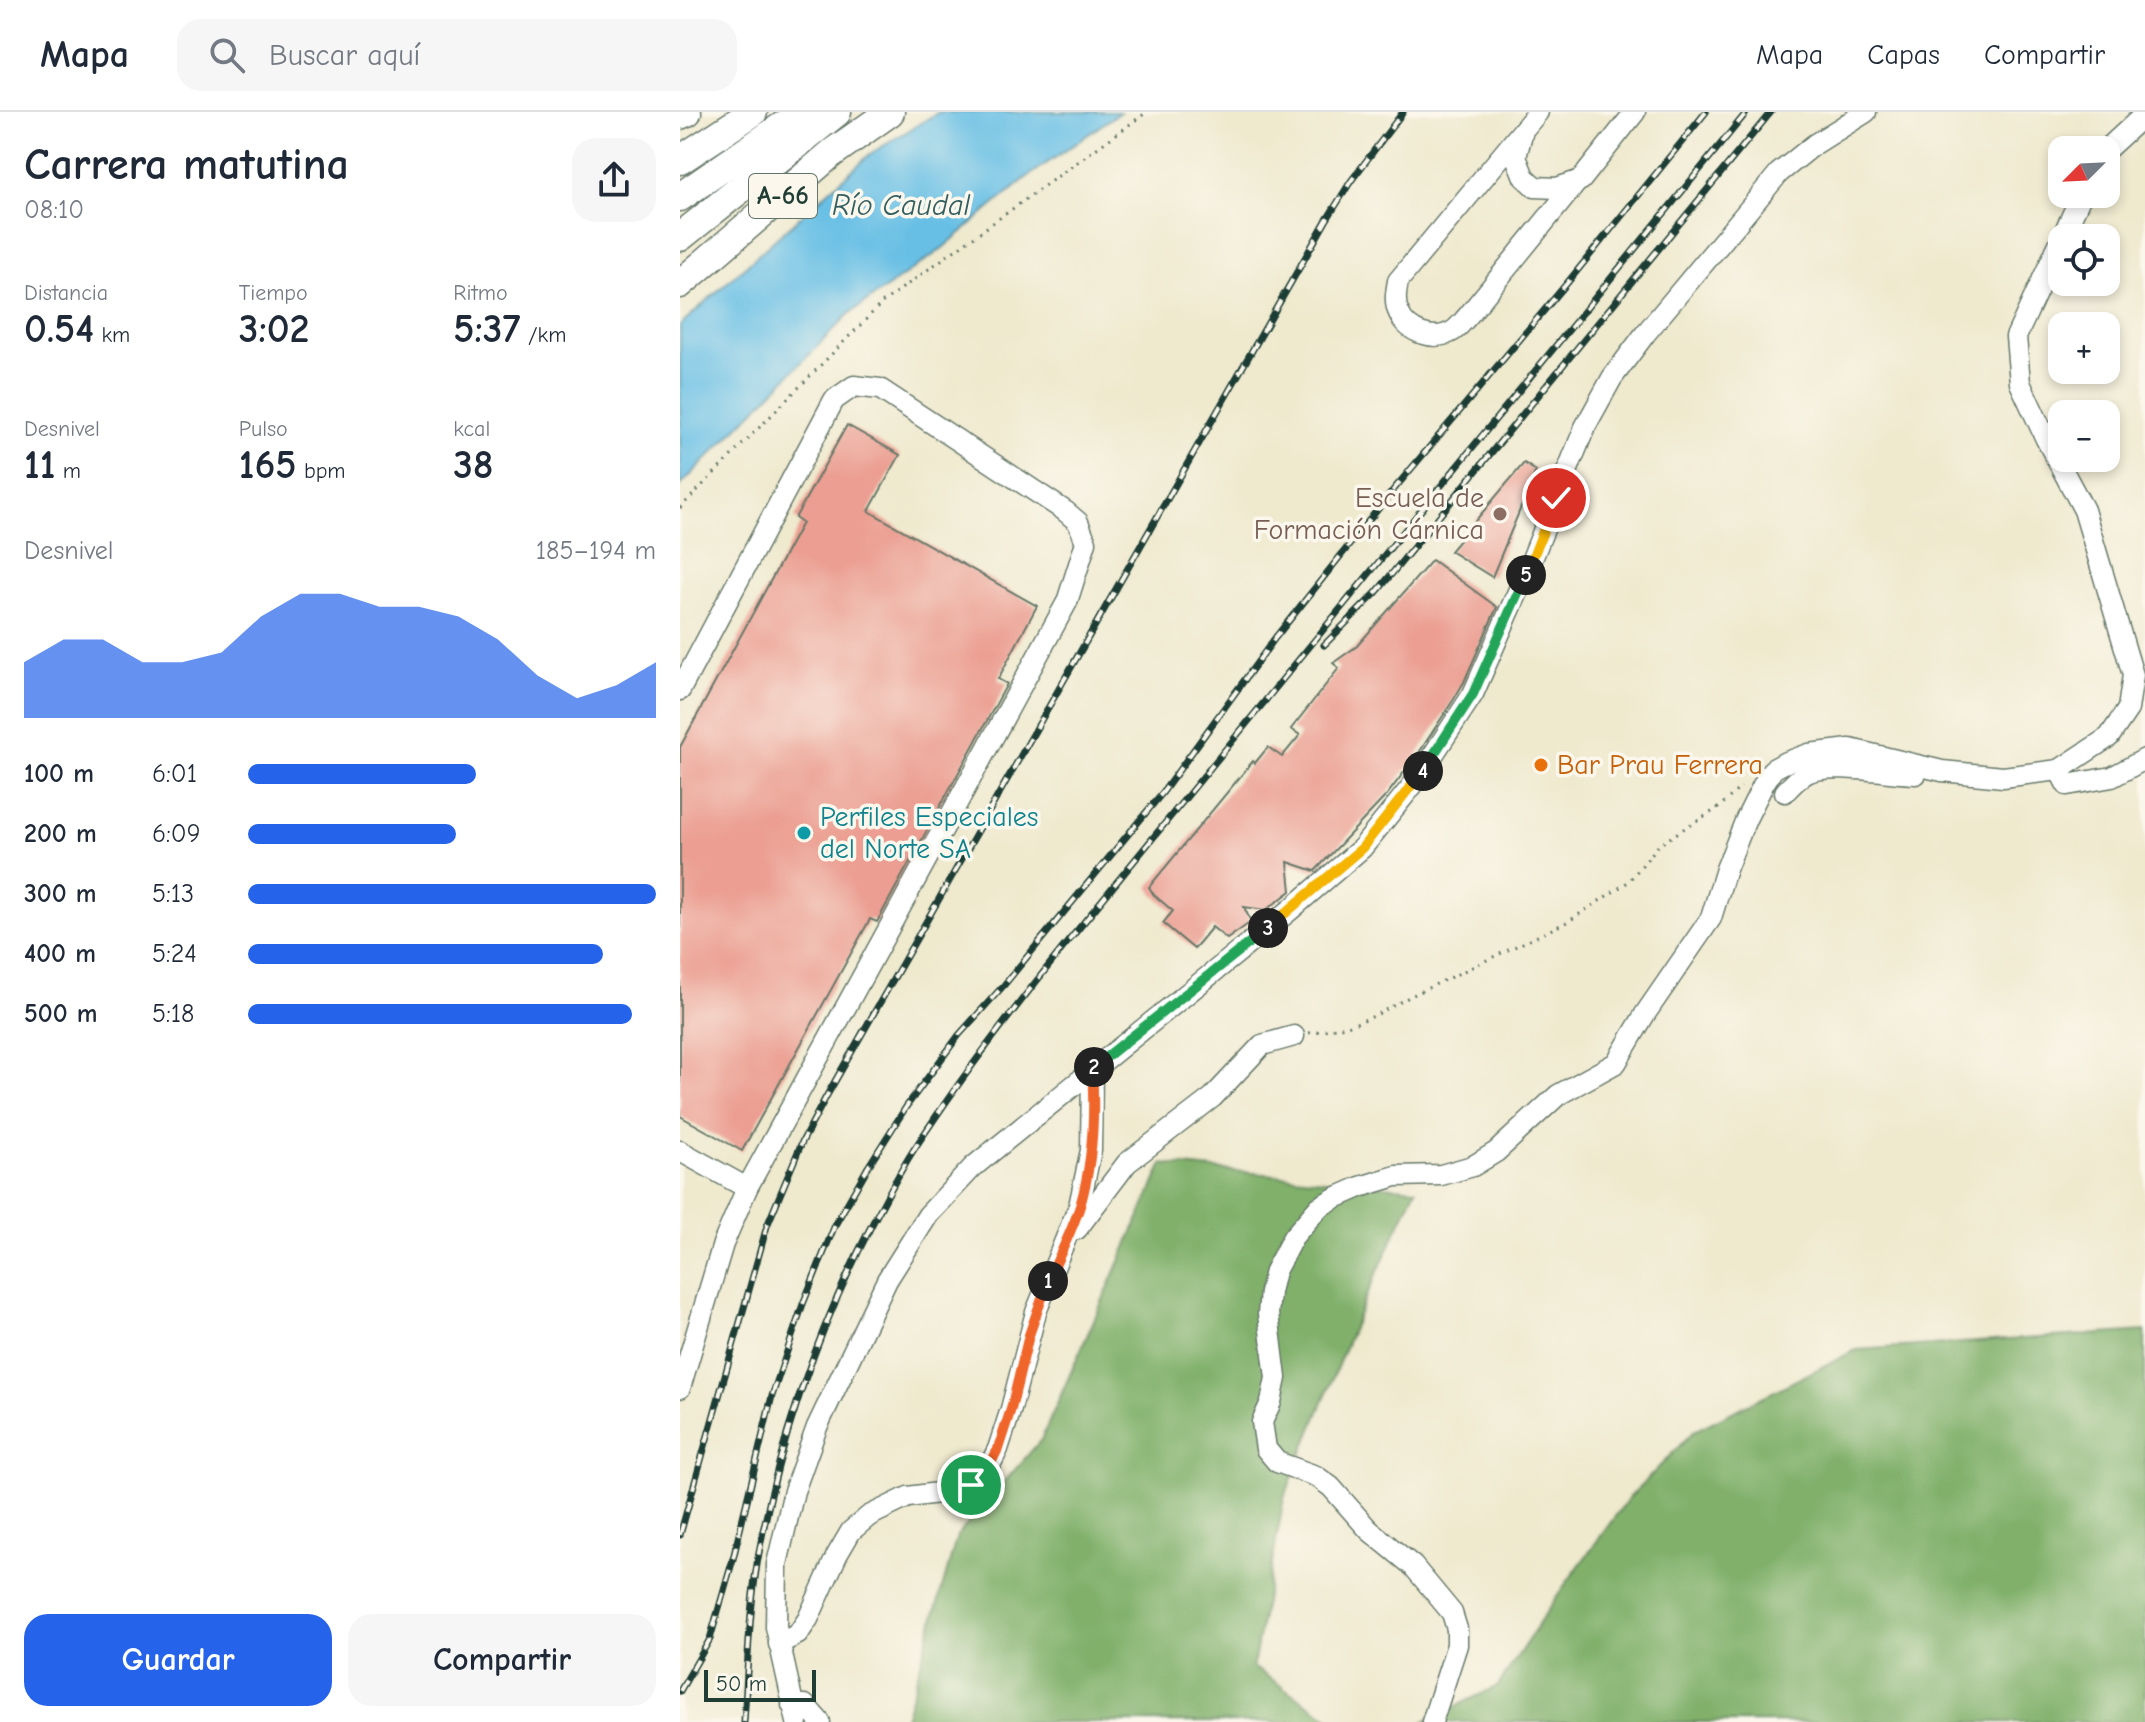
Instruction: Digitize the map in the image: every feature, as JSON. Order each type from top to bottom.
[{"type":"highway","points":[[680,115],[687,112]]},
{"type":"highway","points":[[680,160],[753,112]]},
{"type":"highway","name":"A-66","points":[[680,197],[803,112]]},
{"type":"highway","points":[[680,237],[837,112]]},
{"type":"highway","points":[[680,259],[775,182],[873,112]]},
{"type":"highway","name":"A-66","points":[[680,284],[832,153],[890,112]]},
{"type":"street","points":[[1538,112],[1398,281],[1396,298],[1399,313],[1407,326],[1423,334],[1438,335],[1453,331],[1577,182]]},
{"type":"street","points":[[1523,130],[1516,157],[1524,177],[1535,187],[1557,188],[1581,180],[1635,112]]},
{"type":"street","points":[[820,1722],[805,1705],[794,1714],[776,1627],[777,1564],[794,1491],[817,1427],[887,1280],[928,1215],[973,1167],[1289,911],[1362,848],[1416,781],[1473,694],[1585,427],[1612,378],[1779,173],[1815,144],[1866,112]]},
{"type":"street","points":[[2120,137],[2145,114]]},
{"type":"street","points":[[1432,1722],[1457,1645],[1457,1629],[1452,1613],[1413,1566],[1369,1530],[1331,1487],[1316,1476],[1277,1462],[1266,1449],[1262,1422],[1271,1402],[1276,1378],[1268,1314],[1275,1271],[1293,1237],[1319,1207],[1360,1187],[1396,1176],[1441,1175],[1473,1166],[1496,1152],[1558,1095],[1616,1063],[1645,1014],[1711,918],[1746,819],[1773,769],[1809,754],[1850,749],[1935,770],[2003,777],[2059,770],[2109,737],[2128,709],[2133,675],[2084,510],[2020,383],[2016,337],[2076,208]]},
{"type":"street","points":[[680,690],[834,400],[854,386],[880,389],[1065,511],[1078,522],[1086,542],[1067,602],[747,1188],[723,1244],[680,1388]]},
{"type":"street","points":[[2059,770],[2067,785],[2112,777],[2145,759]]},
{"type":"street","points":[[1785,792],[1801,775],[1812,770],[1844,768],[1924,774],[1935,770]]},
{"type":"street","points":[[1063,1248],[1127,1163],[1213,1097],[1262,1045],[1294,1036]]},
{"type":"street","points":[[779,1644],[798,1634],[851,1531],[869,1516],[908,1497],[953,1491],[971,1485],[987,1471],[1011,1409],[1036,1312],[1079,1206],[1091,1150],[1092,1069]]},
{"type":"street","points":[[680,1151],[747,1188]]},
{"type":"path","points":[[680,508],[883,302],[1147,112]]},
{"type":"path","points":[[1294,1036],[1351,1025],[1374,1016],[1569,921],[1628,882],[1659,845],[1717,809],[1744,784]]},
{"type":"green space","points":[[1163,1164],[1416,1189],[1363,1303],[1284,1498],[1253,1667],[1335,1722],[904,1722],[957,1536],[1041,1440]]},
{"type":"green space","points":[[2145,1331],[2145,1722],[1423,1722],[1498,1686],[1559,1593],[1628,1499],[1694,1431],[1856,1350]]},
{"type":"water","name":"Río Caudal","points":[[939,112],[1120,112],[1026,178],[939,251],[849,314],[680,486],[680,325],[870,154]]},
{"type":"building","name":"Perfiles Especiales del Norte SA","points":[[847,425],[900,455],[869,511],[1037,606],[998,679],[1007,684],[877,922],[870,919],[742,1151],[680,1116],[680,747],[802,523],[795,518]]},
{"type":"building","name":"Escuela de Formación Cárnica","points":[[1524,463],[1536,471],[1492,577],[1450,551]]},
{"type":"building","points":[[1432,560],[1497,607],[1454,699],[1386,796],[1315,871],[1288,862],[1291,891],[1266,910],[1244,907],[1251,922],[1227,939],[1212,927],[1194,949],[1163,923],[1173,911],[1149,887],[1253,761],[1255,763],[1268,747],[1282,757],[1300,735],[1291,729],[1339,668],[1333,663],[1357,646]]},
{"type":"railway","points":[[680,1535],[767,1226],[802,1142],[1326,221],[1351,181],[1403,112]]},
{"type":"railway","points":[[680,1691],[710,1639],[733,1559],[772,1396],[803,1304],[835,1225],[906,1107],[959,1035],[1163,792],[1275,638],[1390,494],[1706,112]]},
{"type":"railway","points":[[744,1722],[756,1569],[784,1447],[835,1302],[880,1209],[912,1152],[981,1053],[1062,949],[1747,112]]},
{"type":"railway","points":[[1324,645],[1376,593],[1771,112]]},
{"type":"place","name":"Escuela de Formación Cárnica","points":[[1500,514]]},
{"type":"place","name":"Bar Prau Ferrera","points":[[1541,765]]},
{"type":"place","name":"Perfiles Especiales del Norte SA","points":[[804,833]]},
{"type":"route","points":[[971,1485],[987,1471],[998,1449],[1036,1312],[1079,1206],[1091,1150],[1092,1069],[1289,911],[1362,848],[1416,781],[1473,694],[1556,498]]}]
